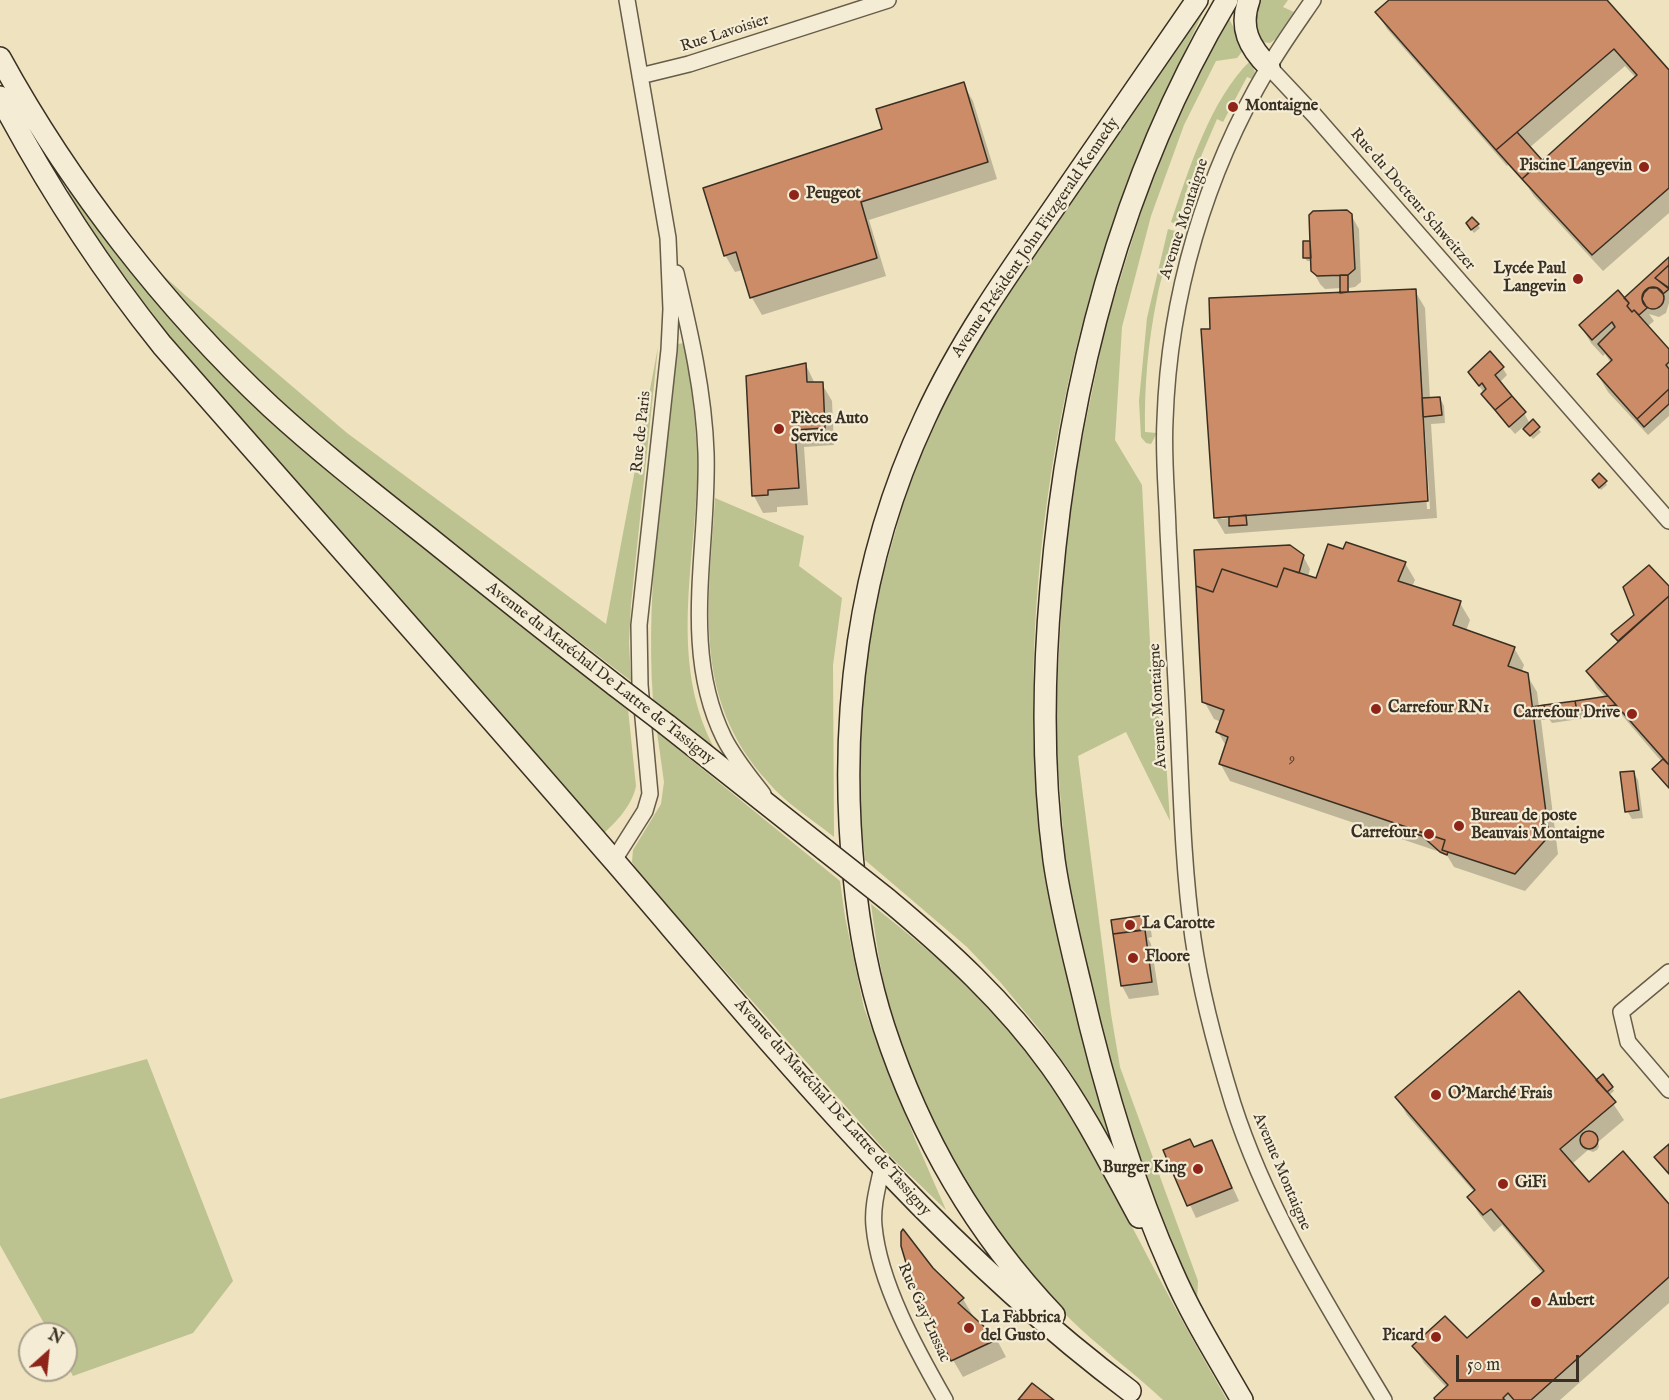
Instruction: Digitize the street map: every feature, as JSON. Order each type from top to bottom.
[{"type":"main road","name":"Avenue Président John Fitzgerald Kennedy","points":[[1136,1395],[1044,1304],[981,1227],[946,1170],[911,1100],[882,1023],[861,934],[850,829],[849,726],[853,671],[866,593],[892,503],[923,421],[945,376],[984,310],[1197,0]]},
{"type":"main road","points":[[1227,0],[1194,58],[1156,144],[1127,219],[1098,315],[1076,406],[1063,476],[1054,556],[1046,677],[1046,737],[1054,861],[1068,931],[1110,1098],[1154,1227],[1185,1298],[1242,1400]]},
{"type":"main road","points":[[1249,0],[1245,17],[1246,34],[1254,50],[1269,67]]},
{"type":"main road","name":"Avenue du Maréchal De Lattre de Tassigny","points":[[0,58],[37,121],[86,193],[156,283],[226,362],[293,427],[348,474],[887,899],[934,939],[982,985],[1050,1065],[1082,1114],[1185,1298]]},
{"type":"main road","name":"Avenue du Maréchal De Lattre de Tassigny","points":[[0,97],[73,220],[148,328],[614,860],[776,1050],[882,1167],[945,1230],[1069,1344],[1136,1395]]},
{"type":"street","name":"Rue de Paris","points":[[614,860],[645,811],[650,794],[639,676],[639,625],[671,329],[668,238],[627,0]]},
{"type":"street","name":"Rue Lavoisier","points":[[640,76],[689,64],[888,0]]},
{"type":"street","name":"Avenue Montaigne","points":[[1313,0],[1269,67],[1227,148],[1198,227],[1179,299],[1169,366],[1165,421],[1166,477],[1188,892],[1195,952],[1208,1017],[1247,1143],[1295,1248],[1384,1400]]},
{"type":"street","name":"Rue du Docteur Schweitzer","points":[[1269,67],[1315,116],[1669,520]]},
{"type":"street","points":[[668,238],[689,327],[704,420],[706,493],[699,624],[704,677],[712,708],[730,748],[777,814]]},
{"type":"street","points":[[1669,972],[1621,1012],[1628,1042],[1669,1090]]},
{"type":"street","name":"Rue Gay Lussac","points":[[882,1167],[874,1215],[880,1257],[889,1286],[910,1335],[945,1400]]},
{"type":"green space","points":[[1257,0],[1288,0],[1283,7],[1294,12],[1277,38],[1270,43],[1262,42],[1255,27]]},
{"type":"green space","points":[[1205,8],[1153,118],[1107,238],[1083,323],[1063,409],[1048,497],[1038,585],[1034,674],[1034,762],[1041,849],[1047,889],[1075,1010],[1122,1171],[1071,1073],[1001,983],[967,947],[865,860],[857,781],[862,707],[871,624],[884,571],[903,505],[924,446],[951,388],[980,335]]},
{"type":"green space","points":[[1228,17],[1245,48],[1237,58],[1216,61],[1184,125],[1151,216],[1122,327],[1115,440],[1142,485],[1153,702],[1164,730],[1170,821],[1126,732],[1078,756],[1111,1014],[1120,1067],[1198,1281],[1197,1300],[1163,1223],[1145,1174],[1105,1047],[1065,858],[1055,725],[1064,562],[1071,493],[1106,324],[1147,193],[1176,122]]},
{"type":"green space","points":[[1251,60],[1255,73],[1252,79],[1247,77],[1223,122],[1217,119],[1187,189],[1177,224],[1171,222],[1193,158],[1212,115],[1237,76]]},
{"type":"green space","points":[[63,190],[73,192],[164,305],[489,596],[628,709],[636,786],[627,807],[602,835],[184,356],[164,332]]},
{"type":"green space","points":[[1168,229],[1175,231],[1159,289],[1147,365],[1145,432],[1157,433],[1151,444],[1146,443],[1141,437],[1139,401],[1147,318]]},
{"type":"green space","points":[[154,267],[347,433],[606,624],[658,347],[631,604],[629,643],[631,681],[340,454],[242,365]]},
{"type":"green space","points":[[685,343],[697,448],[697,483],[689,586],[689,654],[693,687],[702,720],[716,751],[653,700],[651,655],[654,566],[677,344]]},
{"type":"green space","points":[[715,498],[804,536],[799,566],[842,598],[833,665],[834,837],[774,789],[743,749],[726,716],[716,682],[710,647],[710,574]]},
{"type":"green space","points":[[657,732],[840,881],[864,1008],[915,1139],[946,1210],[890,1156],[640,875],[632,862],[633,850],[661,804],[664,782]]},
{"type":"green space","points":[[871,904],[980,997],[1014,1035],[1051,1085],[1084,1139],[1227,1400],[1163,1400],[1067,1316],[1027,1272],[1009,1248],[960,1174],[910,1073],[894,1025],[886,991]]},
{"type":"green space","points":[[147,1059],[233,1281],[193,1333],[78,1374],[78,1322],[43,1322],[0,1245],[0,1099]]},
{"type":"building","points":[[1389,0],[1607,0],[1669,70],[1669,188],[1592,255],[1522,179],[1637,75],[1614,49],[1496,150],[1375,12]]},
{"type":"building","name":"Peugeot","points":[[964,82],[988,162],[861,202],[877,258],[750,298],[736,252],[724,256],[703,188],[882,129],[876,109]]},
{"type":"building","points":[[1517,132],[1542,160],[1522,179],[1496,150]]},
{"type":"building","points":[[1347,210],[1352,214],[1355,269],[1348,275],[1317,276],[1311,271],[1309,215],[1313,211]]},
{"type":"building","points":[[1472,217],[1479,224],[1471,230],[1466,223]]},
{"type":"building","points":[[1303,241],[1310,241],[1311,258],[1303,258]]},
{"type":"building","points":[[1669,257],[1669,265],[1655,278],[1669,289],[1663,294],[1657,288],[1649,288],[1642,299],[1647,308],[1639,315],[1634,310],[1632,312],[1627,306],[1629,303],[1624,298]]},
{"type":"building","points":[[1669,265],[1669,288],[1655,278]]},
{"type":"building","points":[[1340,275],[1348,275],[1348,292],[1340,293]]},
{"type":"building","points":[[1653,287],[1661,290],[1664,298],[1661,306],[1653,309],[1645,306],[1642,298],[1645,290]]},
{"type":"building","points":[[1416,289],[1428,501],[1214,518],[1201,329],[1210,329],[1209,298]]},
{"type":"building","points":[[1618,290],[1629,303],[1627,306],[1632,312],[1634,310],[1669,349],[1669,362],[1666,365],[1669,369],[1669,389],[1637,419],[1597,374],[1612,360],[1598,344],[1615,327],[1612,322],[1592,340],[1579,325]]},
{"type":"building","points":[[1490,351],[1504,367],[1495,375],[1512,396],[1495,410],[1481,394],[1486,389],[1482,383],[1479,386],[1468,372]]},
{"type":"building","name":"Pièces Auto Service","points":[[806,363],[807,382],[823,382],[825,428],[795,430],[799,488],[768,490],[768,495],[752,496],[746,376]]},
{"type":"building","points":[[1669,389],[1669,404],[1644,427],[1637,419]]},
{"type":"building","points":[[1512,396],[1526,412],[1509,427],[1495,410]]},
{"type":"building","points":[[1440,397],[1442,415],[1423,417],[1422,398]]},
{"type":"building","points":[[1533,419],[1540,427],[1530,436],[1523,429]]},
{"type":"building","points":[[1599,473],[1607,481],[1599,488],[1592,480]]},
{"type":"building","points":[[1246,515],[1247,525],[1229,526],[1229,517]]},
{"type":"building","name":"Carrefour RN1","points":[[1346,542],[1406,562],[1398,581],[1461,601],[1453,625],[1515,647],[1508,666],[1528,673],[1549,836],[1515,874],[1442,850],[1445,840],[1219,764],[1228,737],[1216,732],[1224,710],[1202,702],[1196,586],[1213,592],[1222,569],[1277,587],[1284,568],[1316,578],[1328,544],[1343,549]]},
{"type":"building","points":[[1290,545],[1304,555],[1299,573],[1284,568],[1277,587],[1222,569],[1213,592],[1196,586],[1194,550]]},
{"type":"building","points":[[1649,565],[1669,586],[1669,596],[1618,641],[1611,634],[1634,615],[1623,587]]},
{"type":"building","points":[[1669,596],[1669,765],[1586,671]]},
{"type":"building","points":[[1608,696],[1616,705],[1577,711],[1575,701]]},
{"type":"building","points":[[1575,701],[1577,711],[1545,716],[1544,705]]},
{"type":"building","points":[[1544,705],[1545,716],[1534,718],[1532,707]]},
{"type":"building","points":[[1663,759],[1669,765],[1669,788],[1652,769]]},
{"type":"building","points":[[1634,771],[1639,810],[1625,812],[1620,772]]},
{"type":"building","points":[[1414,830],[1445,840],[1442,850],[1448,852],[1447,855],[1440,852],[1422,836],[1413,833]]},
{"type":"building","name":"La Carotte","points":[[1146,915],[1148,929],[1113,934],[1111,920]]},
{"type":"building","name":"Floore","points":[[1145,930],[1152,982],[1121,986],[1113,934]]},
{"type":"building","points":[[1519,991],[1616,1102],[1560,1149],[1589,1182],[1623,1151],[1669,1204],[1669,1277],[1531,1400],[1514,1400],[1508,1393],[1503,1398],[1505,1400],[1435,1400],[1434,1398],[1448,1385],[1412,1346],[1445,1316],[1467,1338],[1544,1271],[1491,1209],[1483,1215],[1467,1197],[1475,1190],[1395,1097]]},
{"type":"building","points":[[1603,1074],[1613,1087],[1607,1092],[1596,1080]]},
{"type":"building","points":[[1589,1131],[1595,1134],[1598,1140],[1595,1146],[1589,1149],[1583,1146],[1580,1140],[1583,1134]]},
{"type":"building","name":"Burger King","points":[[1190,1139],[1194,1147],[1212,1140],[1232,1188],[1187,1206],[1163,1150]]},
{"type":"building","points":[[1669,1144],[1669,1174],[1654,1157]]},
{"type":"building","points":[[903,1229],[933,1268],[964,1298],[958,1303],[998,1339],[951,1361],[909,1273],[901,1246]]},
{"type":"building","points":[[1032,1383],[1054,1400],[1018,1400]]},
{"type":"place","name":"Montaigne","points":[[1233,107]]},
{"type":"place","name":"Piscine Langevin","points":[[1644,167]]},
{"type":"place","name":"Peugeot","points":[[794,195]]},
{"type":"place","name":"Lycée Paul Langevin","points":[[1578,279]]},
{"type":"place","name":"Pièces Auto Service","points":[[779,429]]},
{"type":"place","name":"Carrefour RN1","points":[[1376,709]]},
{"type":"place","name":"Carrefour Drive","points":[[1632,714]]},
{"type":"place","name":"Bureau de poste Beauvais Montaigne","points":[[1459,826]]},
{"type":"place","name":"Carrefour","points":[[1429,834]]},
{"type":"place","name":"La Carotte","points":[[1130,925]]},
{"type":"place","name":"Floore","points":[[1133,958]]},
{"type":"place","name":"O'Marché Frais","points":[[1436,1095]]},
{"type":"place","name":"Burger King","points":[[1198,1169]]},
{"type":"place","name":"GiFi","points":[[1503,1184]]},
{"type":"place","name":"Aubert","points":[[1536,1302]]},
{"type":"place","name":"La Fabbrica del Gusto","points":[[969,1328]]},
{"type":"place","name":"Picard","points":[[1436,1337]]}]
